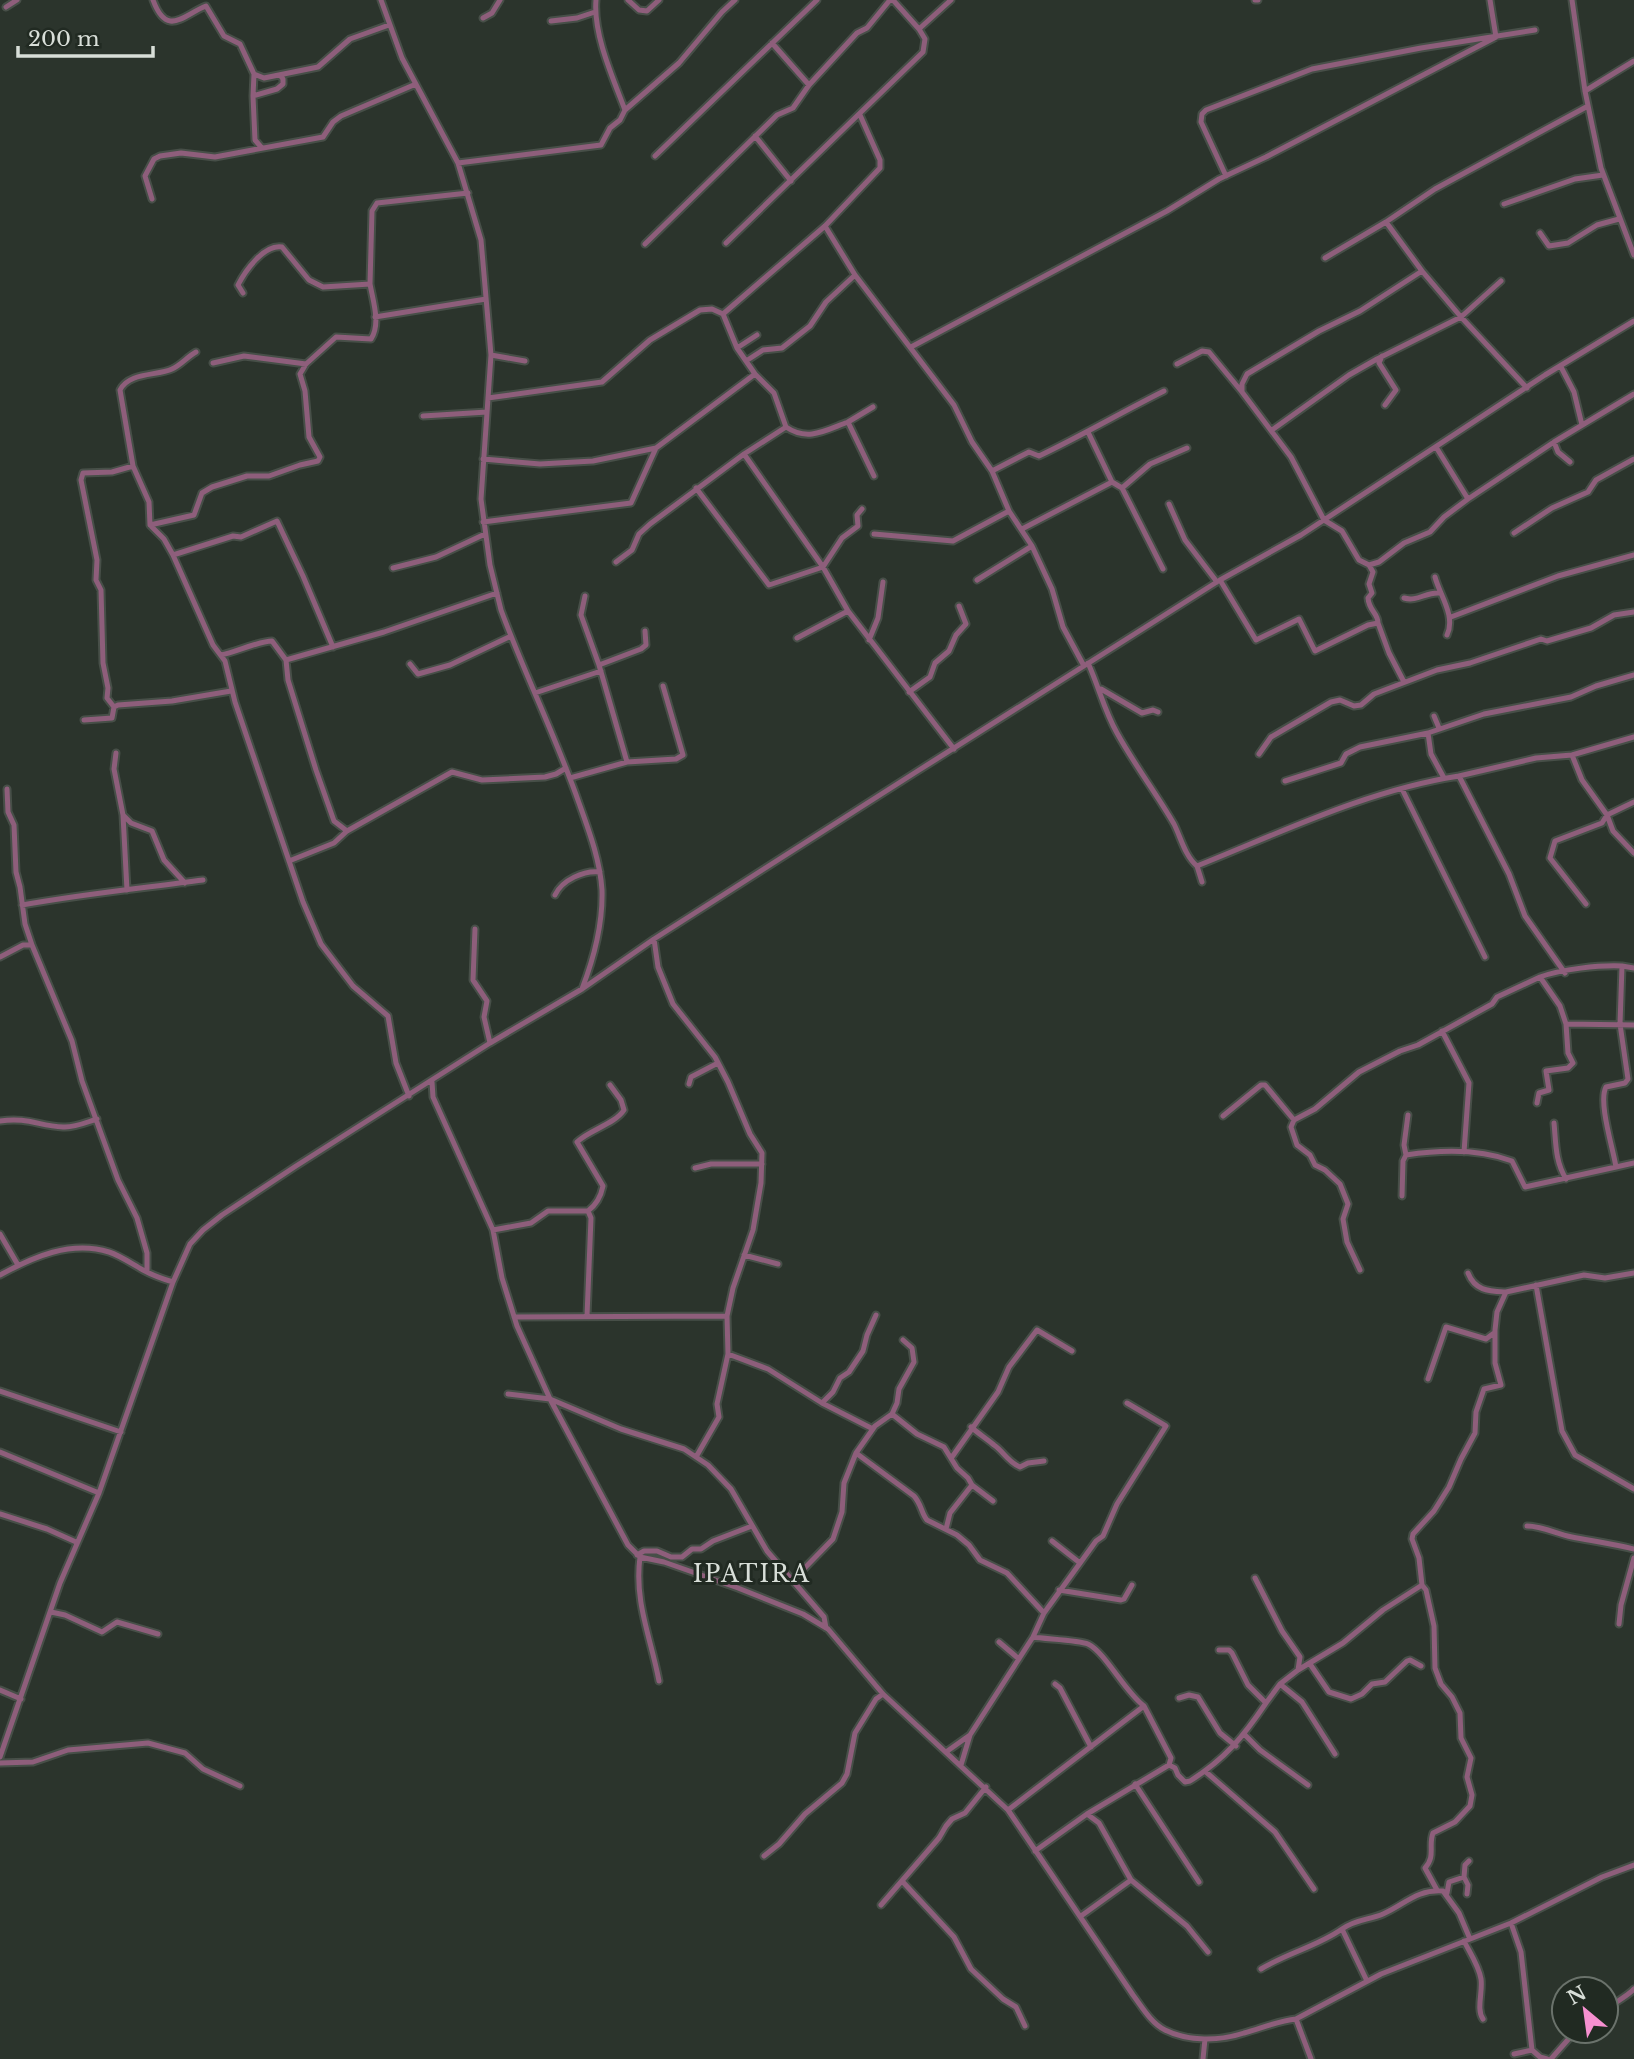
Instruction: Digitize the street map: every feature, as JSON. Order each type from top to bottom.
[{"type":"street","points":[[6,7],[18,0]]},
{"type":"street","points":[[153,0],[159,13],[172,22],[178,22],[204,3],[224,36],[240,44],[254,74],[255,140],[261,147]]},
{"type":"street","points":[[381,0],[402,58],[458,163],[481,240],[491,355],[481,485],[483,522],[497,593],[511,636],[570,778],[600,872],[602,892],[597,940],[582,989]]},
{"type":"street","points":[[483,18],[492,13],[500,0]]},
{"type":"street","points":[[596,0],[595,12],[606,56],[625,110]]},
{"type":"street","points":[[628,0],[639,10],[647,11],[659,0]]},
{"type":"street","points":[[458,163],[601,145],[610,128],[620,120],[625,110],[679,62],[735,0]]},
{"type":"street","points":[[655,156],[817,0]]},
{"type":"street","points":[[645,244],[777,115],[793,108],[809,85],[857,33],[867,29],[891,0],[919,29],[925,39],[923,52],[726,243]]},
{"type":"street","points":[[919,29],[951,0]]},
{"type":"street","points":[[1490,0],[1496,37]]},
{"type":"street","points":[[1572,0],[1585,91],[1603,175],[1633,252]]},
{"type":"street","points":[[551,21],[577,18],[595,12]]},
{"type":"street","points":[[254,74],[264,78],[318,66],[350,39],[389,25]]},
{"type":"street","points":[[1226,176],[1201,121],[1206,110],[1312,69],[1535,30]]},
{"type":"street","points":[[911,347],[1167,211],[1226,176],[1496,37]]},
{"type":"street","points":[[772,43],[809,85]]},
{"type":"street","points":[[1585,91],[1634,61]]},
{"type":"street","points":[[253,96],[277,89],[283,84],[280,75]]},
{"type":"street","points":[[152,199],[145,176],[154,159],[181,153],[215,157],[323,137],[333,122],[341,116],[416,84]]},
{"type":"street","points":[[1325,258],[1435,189],[1588,106]]},
{"type":"street","points":[[723,314],[825,226],[880,168],[880,160],[860,115]]},
{"type":"street","points":[[755,136],[791,181]]},
{"type":"street","points":[[1504,204],[1575,179],[1603,175]]},
{"type":"street","points":[[150,525],[194,515],[202,493],[212,487],[247,476],[269,475],[320,459],[309,438],[305,391],[300,374],[306,364],[335,337],[371,339],[376,329],[370,284],[372,211],[377,203],[468,193]]},
{"type":"street","points":[[1541,233],[1549,246],[1568,243],[1597,225],[1619,219]]},
{"type":"street","points":[[1386,222],[1422,271],[1461,317],[1527,388]]},
{"type":"street","points":[[825,226],[855,275],[954,405],[972,443],[992,471],[1009,511],[1032,546],[1052,589],[1063,627],[1101,689],[1104,706],[1117,733],[1174,825],[1191,861],[1197,866],[1202,882]]},
{"type":"street","points":[[243,293],[238,285],[243,276],[268,249],[277,246],[282,247],[309,280],[323,287],[370,284]]},
{"type":"street","points":[[1242,392],[1241,384],[1247,374],[1319,331],[1360,311],[1422,271]]},
{"type":"street","points":[[746,361],[764,349],[782,348],[810,326],[826,302],[855,275]]},
{"type":"street","points":[[1272,429],[1349,375],[1461,317],[1501,281]]},
{"type":"street","points":[[375,317],[486,299]]},
{"type":"street","points":[[488,398],[602,382],[650,340],[700,310],[712,309],[723,314],[737,348],[755,374],[774,393],[786,428],[796,434],[811,435],[848,422],[873,407]]},
{"type":"street","points":[[0,1757],[76,1542],[99,1493],[173,1282],[190,1244],[222,1215],[490,1043],[582,989],[654,939],[1218,581],[1324,520],[1634,321]]},
{"type":"street","points":[[737,348],[757,335]]},
{"type":"street","points":[[1177,364],[1202,351],[1209,352],[1272,429],[1291,457],[1324,520],[1342,531],[1359,560],[1369,565],[1373,572],[1369,583],[1372,593],[1368,598],[1368,608],[1378,619],[1389,653],[1404,682]]},
{"type":"street","points":[[196,352],[170,370],[122,385],[120,390],[133,466],[149,502],[150,525],[164,539],[173,555],[213,645],[225,661],[231,691],[303,902],[321,944],[353,986],[388,1016],[396,1063],[410,1096]]},
{"type":"street","points":[[491,355],[525,360]]},
{"type":"street","points":[[213,363],[244,356],[306,364]]},
{"type":"street","points":[[1382,356],[1378,363],[1396,390],[1385,405]]},
{"type":"street","points":[[1561,367],[1574,392],[1582,425]]},
{"type":"street","points":[[483,459],[540,464],[593,461],[656,448],[755,374]]},
{"type":"street","points":[[992,471],[1029,452],[1039,456],[1164,391]]},
{"type":"street","points":[[1369,565],[1379,562],[1404,543],[1430,531],[1468,499],[1554,442],[1634,394]]},
{"type":"street","points":[[423,416],[487,412]]},
{"type":"street","points":[[848,422],[874,476]]},
{"type":"street","points":[[616,562],[632,550],[639,534],[650,524],[744,454],[786,428]]},
{"type":"street","points":[[1088,432],[1112,482],[1122,488],[1163,569]]},
{"type":"street","points":[[1554,442],[1558,452],[1570,462]]},
{"type":"street","points":[[1436,447],[1468,499]]},
{"type":"street","points":[[483,522],[631,502],[656,448]]},
{"type":"street","points":[[1122,488],[1150,464],[1187,448]]},
{"type":"street","points":[[744,454],[822,567],[848,611],[954,749]]},
{"type":"street","points":[[1514,533],[1552,508],[1588,492],[1596,480],[1634,459]]},
{"type":"street","points":[[84,720],[113,718],[114,707],[107,698],[101,590],[96,580],[97,560],[81,480],[83,474],[112,472],[133,466]]},
{"type":"street","points":[[1022,528],[1112,482]]},
{"type":"street","points":[[696,488],[769,585],[822,567],[842,538],[858,526],[857,515],[862,509]]},
{"type":"street","points":[[1169,504],[1185,540],[1218,581],[1256,640],[1299,619],[1315,651],[1368,625],[1378,623]]},
{"type":"street","points":[[874,534],[953,541],[1009,511]]},
{"type":"street","points":[[173,555],[220,540],[242,537],[277,521],[333,647]]},
{"type":"street","points":[[393,568],[436,556],[485,534]]},
{"type":"street","points":[[977,580],[1032,546]]},
{"type":"street","points":[[1451,617],[1558,576],[1634,555]]},
{"type":"street","points":[[1435,577],[1439,593],[1451,617],[1452,625],[1447,635]]},
{"type":"street","points":[[869,640],[878,618],[883,582]]},
{"type":"street","points":[[286,660],[384,632],[497,593]]},
{"type":"street","points":[[1404,598],[1418,599],[1428,593],[1439,593]]},
{"type":"street","points":[[585,596],[581,615],[600,668],[627,762]]},
{"type":"street","points":[[909,692],[930,677],[936,663],[949,651],[956,635],[966,624],[959,606]]},
{"type":"street","points":[[797,638],[848,611]]},
{"type":"street","points":[[1259,754],[1271,737],[1331,702],[1340,700],[1354,706],[1361,705],[1374,694],[1437,670],[1470,663],[1541,639],[1547,641],[1591,628],[1614,615],[1634,612]]},
{"type":"street","points":[[535,693],[641,649],[646,645],[645,631]]},
{"type":"street","points":[[410,664],[418,674],[450,665],[511,636]]},
{"type":"street","points":[[221,655],[244,650],[264,641],[272,641],[286,660],[288,680],[334,821],[347,831]]},
{"type":"street","points":[[1285,781],[1341,763],[1346,754],[1360,747],[1428,733],[1484,714],[1571,697],[1597,686],[1634,676]]},
{"type":"street","points":[[570,778],[627,762],[676,759],[683,755],[663,686]]},
{"type":"street","points":[[1101,689],[1142,713],[1153,710],[1158,712]]},
{"type":"street","points":[[114,707],[231,691]]},
{"type":"street","points":[[1434,716],[1439,728]]},
{"type":"street","points":[[1428,733],[1431,754],[1444,778]]},
{"type":"street","points":[[1197,866],[1354,804],[1402,789],[1536,758],[1572,755],[1634,737]]},
{"type":"street","points":[[116,753],[114,769],[123,815],[127,890]]},
{"type":"street","points":[[1572,755],[1582,780],[1607,815],[1613,831],[1634,853]]},
{"type":"street","points":[[289,861],[334,843],[347,831],[452,772],[482,779],[545,777],[566,768]]},
{"type":"street","points":[[1459,776],[1508,874],[1525,916],[1565,973]]},
{"type":"street","points":[[6,789],[8,812],[14,825],[16,872],[32,945],[63,1016],[82,1081],[118,1180],[137,1218],[147,1253],[147,1272]]},
{"type":"street","points":[[1402,789],[1485,957]]},
{"type":"street","points":[[1586,904],[1550,858],[1555,841],[1602,822],[1607,815],[1634,802]]},
{"type":"street","points":[[123,815],[131,823],[152,831],[164,860],[185,883]]},
{"type":"street","points":[[555,895],[558,888],[574,878],[592,871],[600,872]]},
{"type":"street","points":[[22,905],[78,894],[203,880]]},
{"type":"street","points":[[475,929],[473,980],[487,1001],[484,1017],[490,1043]]},
{"type":"street","points":[[654,939],[658,967],[673,1004],[718,1063],[750,1134],[762,1153],[759,1199],[753,1230],[733,1288],[727,1317],[728,1354],[717,1404],[719,1417],[696,1457]]},
{"type":"street","points":[[0,957],[23,945],[32,945]]},
{"type":"street","points":[[1616,1167],[1604,1107],[1604,1091],[1606,1087],[1625,1083],[1628,1079],[1620,1024],[1622,966]]},
{"type":"street","points":[[1360,1270],[1347,1242],[1343,1219],[1348,1204],[1340,1184],[1315,1165],[1310,1155],[1297,1145],[1291,1127],[1294,1120],[1315,1109],[1359,1072],[1399,1051],[1418,1045],[1492,1004],[1497,997],[1540,977],[1585,968],[1634,968]]},
{"type":"street","points":[[1537,1103],[1539,1093],[1549,1090],[1546,1071],[1572,1066],[1566,1024],[1560,1006],[1540,977]]},
{"type":"street","points":[[1566,1024],[1634,1025]]},
{"type":"street","points":[[1442,1031],[1469,1083],[1464,1152]]},
{"type":"street","points":[[689,1084],[691,1077],[718,1063]]},
{"type":"street","points":[[432,1082],[433,1097],[493,1230],[514,1317],[550,1399],[620,1532],[639,1556],[738,1588],[826,1625]]},
{"type":"street","points":[[493,1230],[531,1223],[548,1211],[588,1211],[594,1207],[602,1194],[603,1186],[577,1142],[620,1116],[624,1110],[621,1100],[610,1085]]},
{"type":"street","points":[[1223,1116],[1261,1085],[1265,1085],[1294,1120]]},
{"type":"street","points":[[421,1088],[433,1097]]},
{"type":"street","points":[[1402,1196],[1408,1115]]},
{"type":"street","points":[[0,1121],[25,1119],[70,1127],[97,1119]]},
{"type":"street","points":[[1554,1123],[1560,1170],[1566,1179]]},
{"type":"street","points":[[1406,1155],[1464,1152],[1499,1156],[1512,1161],[1525,1187],[1634,1163]]},
{"type":"street","points":[[695,1168],[711,1164],[762,1164]]},
{"type":"street","points":[[587,1316],[592,1218],[588,1211]]},
{"type":"street","points":[[0,1234],[18,1265]]},
{"type":"street","points":[[0,1275],[18,1265],[68,1248],[88,1248],[111,1253],[173,1282]]},
{"type":"street","points":[[744,1255],[778,1264]]},
{"type":"street","points":[[1468,1273],[1472,1282],[1485,1291],[1506,1292],[1584,1275],[1605,1278],[1634,1273]]},
{"type":"street","points":[[1536,1285],[1562,1431],[1575,1455],[1634,1489]]},
{"type":"street","points":[[1437,1890],[1425,1868],[1432,1856],[1430,1840],[1433,1833],[1455,1822],[1470,1806],[1472,1795],[1467,1777],[1471,1758],[1461,1738],[1460,1713],[1441,1684],[1435,1668],[1434,1626],[1426,1590],[1422,1585],[1419,1558],[1412,1539],[1449,1487],[1475,1433],[1476,1412],[1483,1389],[1501,1385],[1495,1363],[1495,1330],[1497,1312],[1506,1292]]},
{"type":"street","points":[[822,1404],[863,1352],[876,1315]]},
{"type":"street","points":[[514,1317],[727,1317]]},
{"type":"street","points":[[1428,1379],[1446,1327],[1486,1339],[1493,1335],[1495,1330]]},
{"type":"street","points":[[952,1457],[998,1392],[1009,1367],[1037,1330],[1072,1351]]},
{"type":"street","points":[[792,1581],[833,1539],[842,1512],[844,1483],[856,1453],[873,1429],[892,1414],[897,1404],[900,1389],[914,1362],[912,1348],[903,1340]]},
{"type":"street","points":[[728,1354],[768,1370],[822,1404],[873,1429]]},
{"type":"street","points":[[0,1391],[121,1432]]},
{"type":"street","points":[[508,1394],[550,1399],[621,1429],[684,1449],[708,1465],[726,1483],[767,1551],[883,1694],[1009,1810],[1151,2019],[1164,2030],[1205,2039],[1234,2036],[1282,2020],[1296,2019],[1367,1981],[1511,1923],[1602,1877],[1634,1866]]},
{"type":"street","points":[[961,1765],[970,1735],[1020,1659],[1059,1590],[1103,1536],[1117,1504],[1166,1426],[1126,1403]]},
{"type":"street","points":[[892,1414],[917,1434],[944,1447],[972,1485],[993,1501]]},
{"type":"street","points":[[971,1427],[995,1445],[1012,1464],[1020,1467],[1044,1461]]},
{"type":"street","points":[[0,1452],[99,1493]]},
{"type":"street","points":[[856,1453],[915,1496],[927,1520],[970,1545],[980,1560],[1007,1573],[1044,1613]]},
{"type":"street","points":[[946,1529],[946,1520],[950,1513],[972,1485]]},
{"type":"street","points":[[0,1514],[47,1529],[76,1542]]},
{"type":"street","points":[[639,1556],[657,1550],[671,1557],[682,1557],[692,1549],[701,1549],[713,1541],[751,1526]]},
{"type":"street","points":[[1527,1527],[1538,1526],[1570,1536],[1596,1539],[1634,1549]]},
{"type":"street","points":[[1052,1541],[1080,1563]]},
{"type":"street","points":[[639,1556],[640,1604],[659,1681]]},
{"type":"street","points":[[1619,1624],[1621,1605],[1634,1558]]},
{"type":"street","points":[[1255,1578],[1282,1631],[1300,1657],[1298,1670]]},
{"type":"street","points":[[1059,1590],[1121,1600],[1132,1585]]},
{"type":"street","points":[[1169,1765],[1175,1768],[1185,1782],[1206,1772],[1236,1746],[1280,1684],[1343,1643],[1383,1611],[1422,1585]]},
{"type":"street","points":[[51,1612],[65,1615],[102,1632],[117,1622],[158,1633]]},
{"type":"street","points":[[1032,1637],[1088,1644],[1116,1674],[1132,1697],[1144,1706],[1171,1758],[1169,1765],[1087,1814],[1035,1851]]},
{"type":"street","points":[[999,1642],[1020,1659]]},
{"type":"street","points":[[1219,1650],[1229,1650],[1232,1653],[1248,1685],[1266,1703]]},
{"type":"street","points":[[1310,1664],[1329,1692],[1351,1699],[1362,1694],[1372,1684],[1385,1682],[1406,1661],[1410,1660],[1421,1667]]},
{"type":"street","points":[[1055,1684],[1060,1688],[1091,1747]]},
{"type":"street","points":[[1280,1684],[1302,1702],[1335,1754]]},
{"type":"street","points":[[0,1690],[21,1699]]},
{"type":"street","points":[[764,1856],[779,1844],[805,1814],[842,1783],[847,1774],[855,1733],[876,1699],[883,1694]]},
{"type":"street","points":[[1179,1698],[1189,1695],[1198,1698],[1220,1732],[1236,1746]]},
{"type":"street","points":[[1009,1810],[1144,1706]]},
{"type":"street","points":[[946,1752],[970,1735]]},
{"type":"street","points":[[1245,1735],[1308,1785]]},
{"type":"street","points":[[0,1763],[33,1762],[79,1749],[148,1744],[185,1753],[203,1769],[240,1786]]},
{"type":"street","points":[[1206,1772],[1275,1832],[1314,1889]]},
{"type":"street","points":[[1135,1784],[1199,1882]]},
{"type":"street","points":[[881,1905],[952,1819],[965,1813],[986,1787]]},
{"type":"street","points":[[1099,1823],[1100,1807]]},
{"type":"street","points":[[1087,1814],[1099,1823],[1131,1880],[1187,1926],[1208,1952]]},
{"type":"street","points":[[1467,1894],[1468,1885],[1464,1877],[1465,1865],[1469,1861]]},
{"type":"street","points":[[1447,1894],[1449,1882],[1464,1877]]},
{"type":"street","points":[[1081,1916],[1131,1880]]},
{"type":"street","points":[[902,1881],[954,1937],[971,1969],[1003,1999],[1016,2007],[1025,2026]]},
{"type":"street","points":[[1261,1969],[1306,1946],[1332,1937],[1358,1920],[1384,1914],[1391,1908],[1401,1906],[1409,1897],[1437,1890],[1447,1894],[1459,1913],[1481,1977],[1479,2013],[1483,2019]]},
{"type":"street","points":[[1511,1923],[1521,1952],[1532,2050],[1540,2057],[1549,2059],[1562,2045]]},
{"type":"street","points":[[1342,1929],[1367,1981]]},
{"type":"street","points":[[1296,2019],[1311,2059]]},
{"type":"street","points":[[1203,2059],[1205,2039]]},
{"type":"street","points":[[1514,2054],[1532,2050]]},
{"type":"district","name":"IPATIRA","points":[[752,1574]]}]
